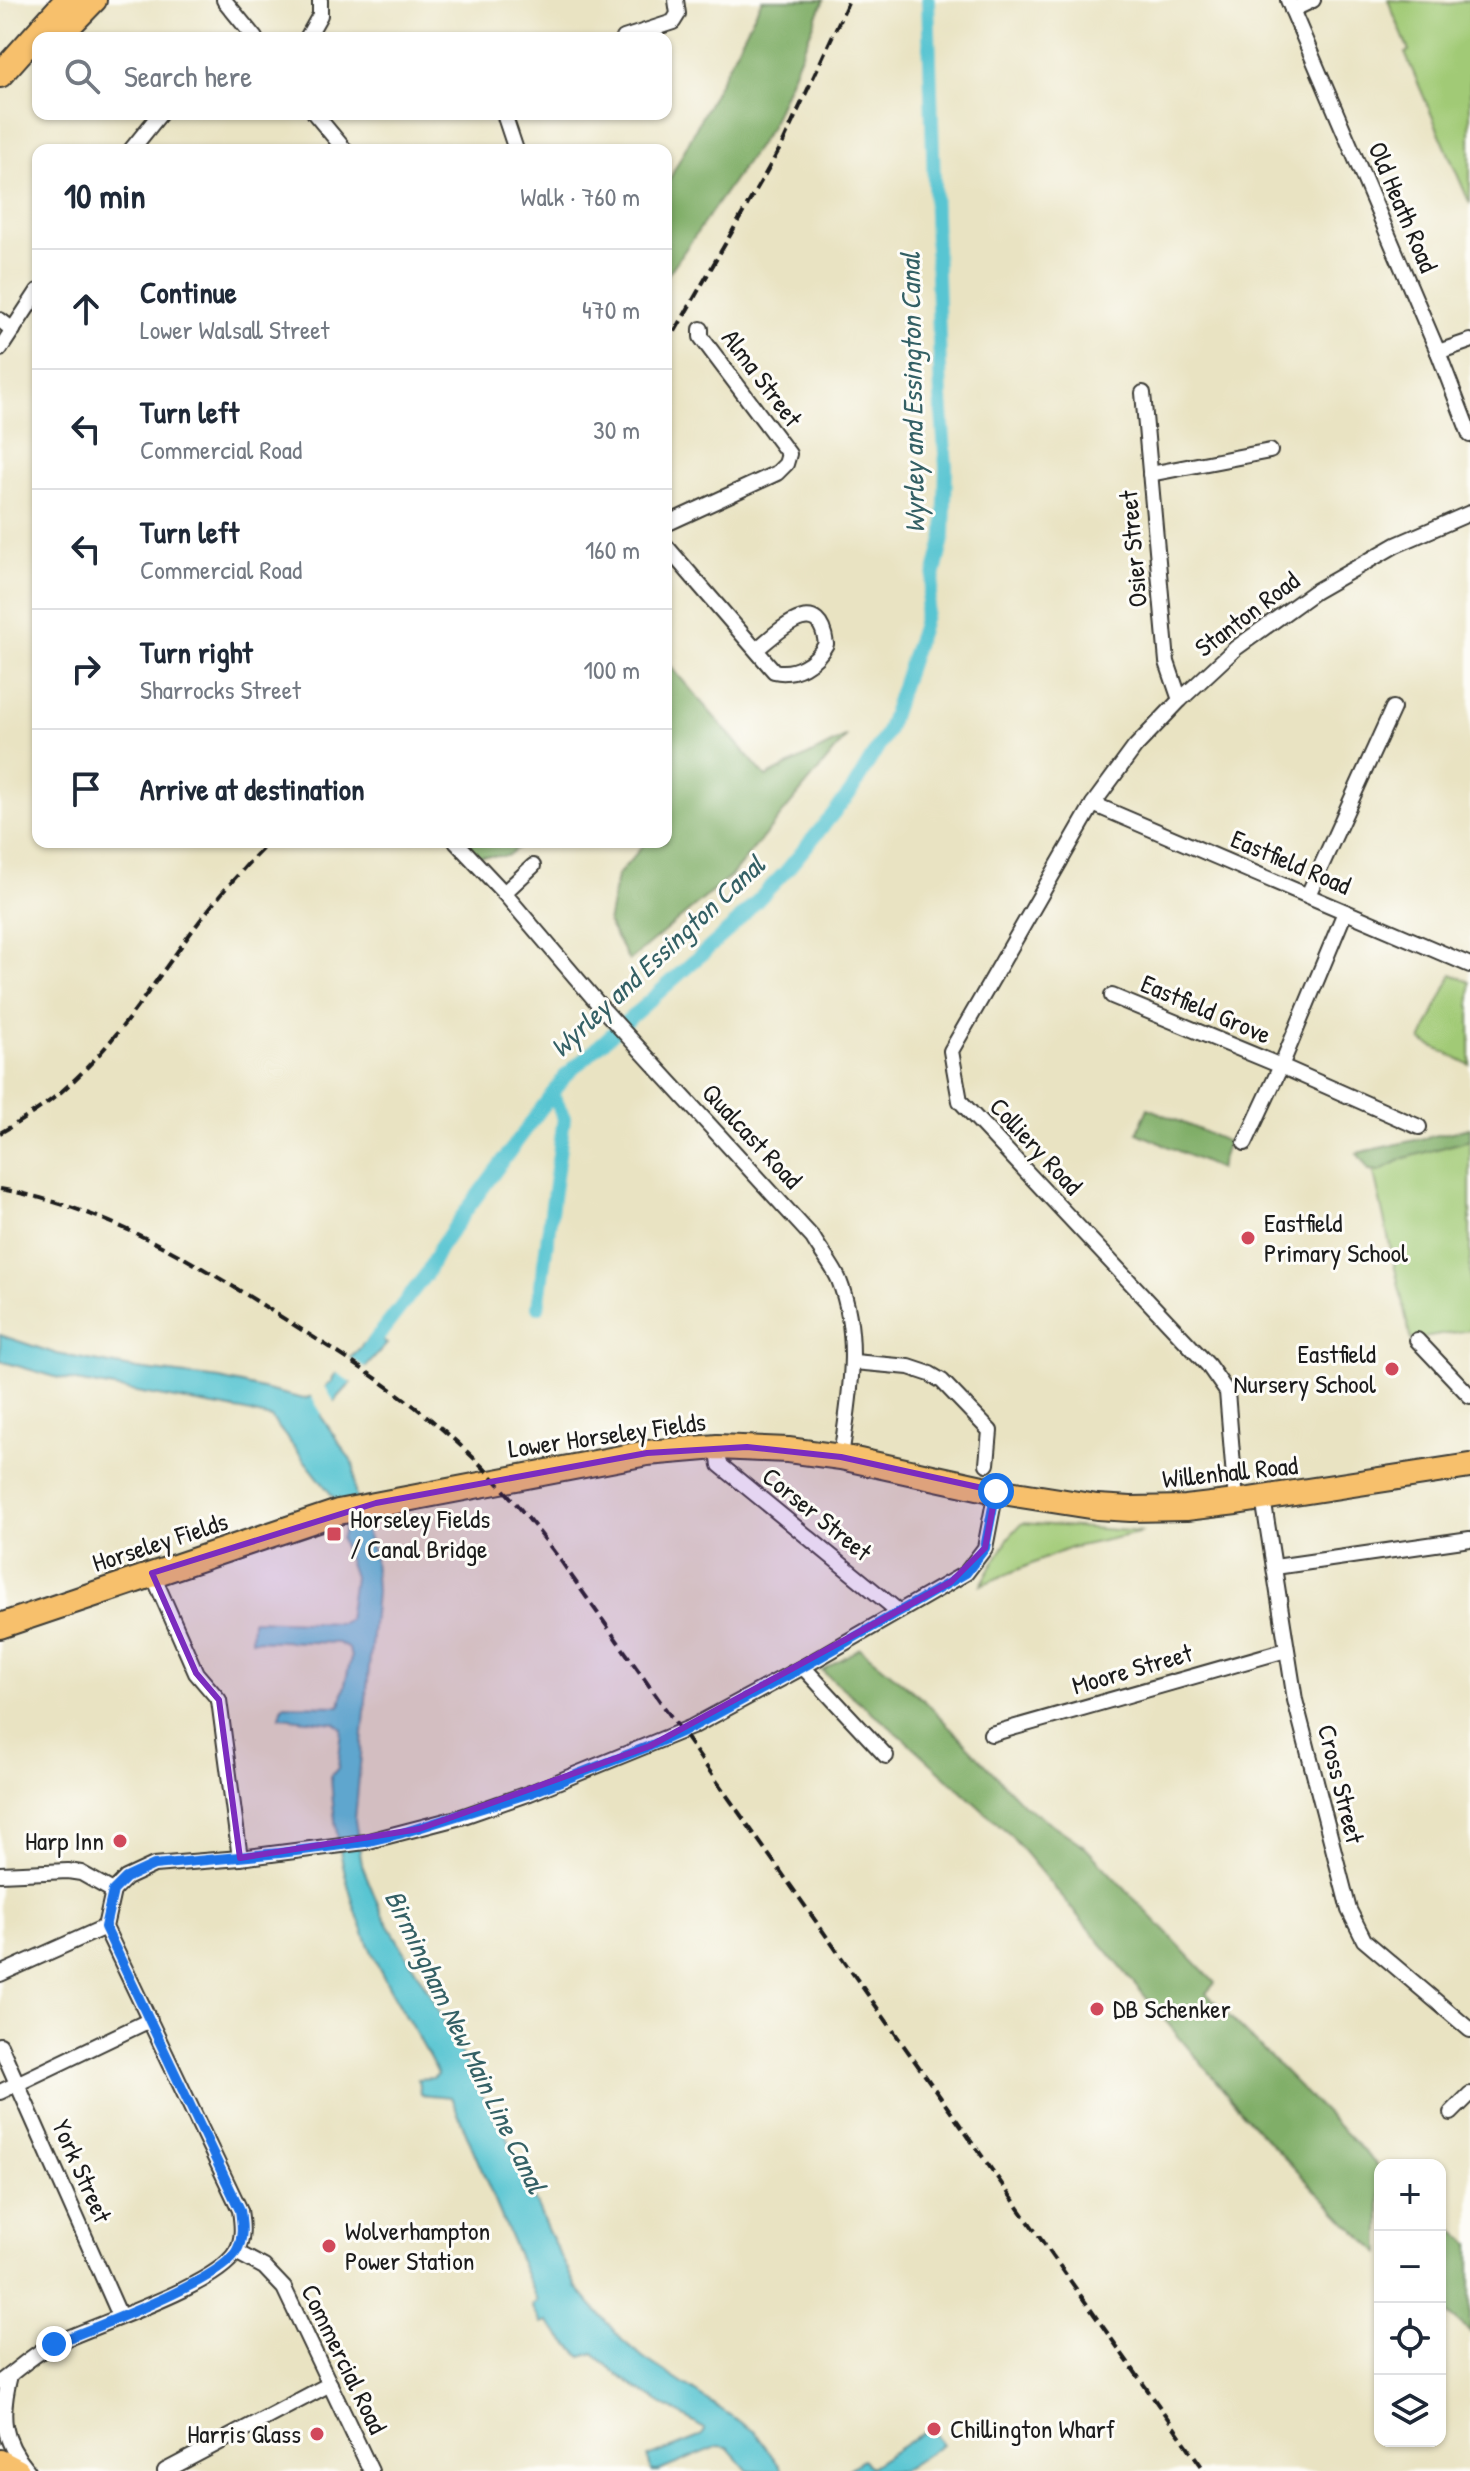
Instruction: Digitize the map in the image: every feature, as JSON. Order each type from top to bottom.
[{"type":"main road","points":[[38,32],[67,0]]},
{"type":"main road","points":[[63,32],[94,0]]},
{"type":"main road","points":[[0,75],[32,39]]},
{"type":"main road","points":[[0,88],[32,60]]},
{"type":"main road","name":"Lower Horseley Fields","points":[[338,1512],[647,1453],[717,1447],[788,1450],[841,1457],[996,1491]]},
{"type":"main road","name":"Willenhall Road","points":[[996,1491],[1120,1508],[1186,1508],[1470,1466]]},
{"type":"main road","name":"Horseley Fields","points":[[0,1626],[338,1512]]},
{"type":"main road","points":[[0,2462],[17,2471]]},
{"type":"street","points":[[224,0],[250,32]]},
{"type":"street","points":[[310,32],[320,15],[320,0]]},
{"type":"street","points":[[642,32],[673,22],[678,14],[676,0]]},
{"type":"street","points":[[1290,5],[1313,0]]},
{"type":"street","name":"Old Heath Road","points":[[1290,5],[1438,352],[1470,435]]},
{"type":"street","points":[[136,144],[155,120]]},
{"type":"street","points":[[320,120],[340,144]]},
{"type":"street","points":[[506,120],[514,144]]},
{"type":"street","points":[[0,349],[32,300]]},
{"type":"street","points":[[0,320],[13,330]]},
{"type":"street","name":"Alma Street","points":[[672,521],[777,473],[786,464],[789,454],[701,337],[701,329]]},
{"type":"street","points":[[1438,352],[1470,341]]},
{"type":"street","name":"Osier Street","points":[[1143,393],[1167,662],[1180,700]]},
{"type":"street","points":[[1150,474],[1270,451]]},
{"type":"street","name":"Stanton Road","points":[[1093,804],[1135,747],[1236,648],[1314,592],[1396,545],[1470,513]]},
{"type":"street","points":[[672,553],[774,671],[793,671],[822,651],[826,644],[819,622],[812,618],[798,618],[756,650]]},
{"type":"street","points":[[1308,895],[1393,708]]},
{"type":"street","name":"Eastfield Road","points":[[1093,804],[1470,965]]},
{"type":"street","name":"Colliery Road","points":[[1093,804],[951,1051],[960,1101],[1208,1365],[1227,1392],[1236,1502]]},
{"type":"street","name":"Qualcast Road","points":[[462,848],[601,1007],[813,1238],[838,1280],[852,1333],[854,1362],[841,1457]]},
{"type":"street","points":[[504,893],[533,866]]},
{"type":"street","name":"Eastfield Grove","points":[[1245,1143],[1281,1066],[1345,912]]},
{"type":"street","name":"Eastfield Grove","points":[[1112,996],[1419,1127]]},
{"type":"street","points":[[1417,1340],[1470,1396]]},
{"type":"street","points":[[854,1362],[909,1367],[942,1381],[990,1431],[987,1464]]},
{"type":"street","name":"Corser Street","points":[[717,1447],[720,1465],[898,1611]]},
{"type":"street","points":[[28,2471],[16,2455],[6,2432],[3,2406],[5,2378],[34,2354],[219,2270],[236,2252],[243,2227],[240,2210],[105,1927],[113,1891],[126,1878],[154,1865],[365,1842],[461,1817],[530,1793],[692,1727],[966,1573],[985,1548],[996,1491]]},
{"type":"street","name":"Cross Street","points":[[1263,1498],[1295,1700],[1349,1910],[1364,1940],[1470,2030]]},
{"type":"street","points":[[1275,1567],[1470,1539]]},
{"type":"street","points":[[152,1573],[196,1673],[219,1700],[240,1858]]},
{"type":"street","name":"Moore Street","points":[[991,1734],[1286,1650]]},
{"type":"street","points":[[803,1667],[886,1756]]},
{"type":"street","points":[[0,1874],[68,1871],[81,1873],[113,1891]]},
{"type":"street","points":[[0,1974],[105,1927]]},
{"type":"street","points":[[0,2092],[150,2020]]},
{"type":"street","name":"York Street","points":[[0,2045],[120,2316]]},
{"type":"street","points":[[1451,2113],[1470,2094]]},
{"type":"street","name":"Commercial Road","points":[[236,2252],[264,2267],[284,2288],[371,2471]]},
{"type":"street","points":[[165,2471],[330,2384]]},
{"type":"highlighted area","points":[[747,1447],[841,1457],[996,1491],[985,1548],[951,1582],[650,1746],[419,1829],[240,1858],[219,1700],[196,1673],[152,1573],[376,1503],[647,1453]]},
{"type":"green space","points":[[762,0],[824,0],[770,128],[672,268],[672,174]]},
{"type":"green space","points":[[1388,0],[1450,4],[1470,0],[1470,204],[1405,53],[1409,51]]},
{"type":"green space","points":[[672,668],[766,777],[847,736],[731,876],[629,961],[608,923],[617,876],[641,848],[672,848]]},
{"type":"green space","points":[[469,848],[517,848],[507,856],[475,856]]},
{"type":"green space","points":[[1452,974],[1470,982],[1470,1065],[1421,1041]]},
{"type":"green space","points":[[1148,1108],[1228,1142],[1219,1169],[1137,1133]]},
{"type":"green space","points":[[1470,1128],[1470,1330],[1411,1340],[1369,1151]]},
{"type":"green space","points":[[1470,1128],[1470,1140],[1405,1158],[1379,1171],[1369,1170],[1357,1153]]},
{"type":"green space","points":[[1022,1523],[1143,1532],[1070,1548],[981,1585],[1009,1537]]},
{"type":"green space","points":[[860,1648],[926,1702],[1024,1805],[1084,1846],[1215,1983],[1206,1993],[1374,2162],[1374,2248],[1251,2123],[1011,1836],[902,1737],[822,1671]]},
{"type":"green space","points":[[1446,2223],[1470,2244],[1470,2332],[1446,2312]]},
{"type":"water","points":[[381,1334],[387,1344],[321,1416],[354,1465],[355,1493],[374,1557],[376,1592],[355,1820],[362,1865],[382,1914],[430,1994],[494,2117],[504,2129],[548,2231],[577,2288],[622,2340],[644,2358],[755,2432],[783,2471],[748,2471],[727,2447],[719,2446],[659,2471],[651,2471],[648,2457],[697,2438],[704,2429],[632,2385],[594,2353],[581,2357],[547,2322],[541,2324],[532,2305],[537,2301],[451,2097],[420,2094],[418,2079],[433,2078],[438,2074],[368,1944],[345,1873],[331,1776],[338,1768],[342,1729],[335,1723],[280,1717],[283,1705],[340,1706],[351,1658],[349,1649],[338,1643],[251,1640],[252,1620],[341,1623],[348,1620],[354,1577],[341,1539],[344,1530],[334,1498],[271,1418],[59,1378],[0,1361],[0,1335],[57,1354],[137,1369],[220,1379],[304,1399],[332,1382],[333,1377],[368,1339]]},
{"type":"water","points":[[930,2428],[942,2444],[901,2471],[846,2471],[862,2460],[870,2467]]},
{"type":"pier","points":[[347,1356],[369,1370],[355,1385],[334,1371]]},
{"type":"pier","points":[[323,1383],[336,1405],[324,1417],[309,1393]]},
{"type":"waterway","name":"Wyrley and Essington Canal","points":[[369,1348],[427,1273],[460,1219],[566,1075],[729,930],[787,870],[851,792],[887,732],[922,627],[944,535],[946,467],[928,0]]},
{"type":"waterway","points":[[538,1307],[564,1118],[553,1094]]},
{"type":"railway","points":[[672,337],[783,143],[849,0]]},
{"type":"railway","points":[[0,1133],[54,1098],[95,1059],[192,931],[263,848]]},
{"type":"railway","points":[[0,1189],[74,1208],[144,1237],[210,1273],[395,1392],[441,1428],[488,1473],[558,1557],[1205,2471]]},
{"type":"place","name":"Eastfield Primary School","points":[[1248,1238]]},
{"type":"place","name":"Eastfield Nursery School","points":[[1392,1369]]},
{"type":"place","name":"Horseley Fields / Canal Bridge","points":[[334,1534]]},
{"type":"place","name":"Harp Inn","points":[[120,1841]]},
{"type":"place","name":"DB Schenker","points":[[1097,2009]]},
{"type":"place","name":"Wolverhampton Power Station","points":[[329,2246]]},
{"type":"place","name":"Chillington Wharf","points":[[934,2429]]},
{"type":"place","name":"Harris Glass","points":[[317,2434]]},
{"type":"route","points":[[54,2344],[187,2287],[219,2270],[236,2252],[243,2227],[240,2210],[206,2136],[105,1927],[113,1891],[126,1878],[154,1865],[280,1853],[365,1842],[399,1834],[530,1793],[650,1746],[803,1667],[966,1573],[985,1548],[996,1491]]},
{"type":"water label","name":"Birmingham New Main Line Canal","points":[[466,2041]]}]
